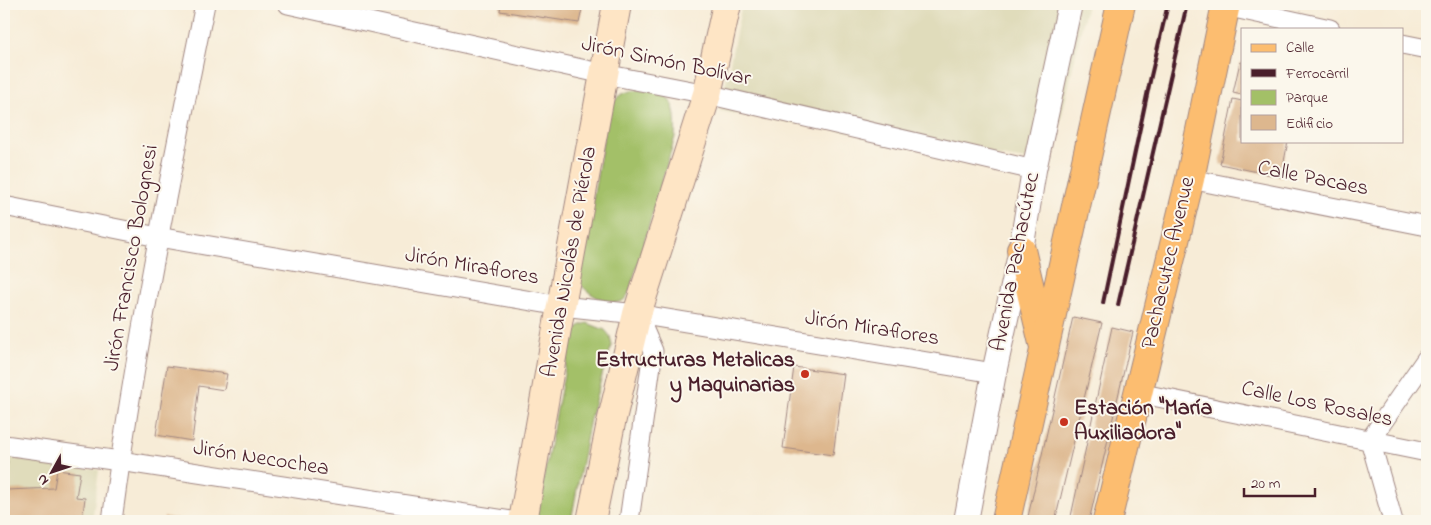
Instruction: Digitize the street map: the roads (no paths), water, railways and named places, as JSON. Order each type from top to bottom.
[{"type":"main road","name":"Avenida Nicolás de Piérola","points":[[523,521],[617,4]]},
{"type":"main road","points":[[591,521],[611,423],[637,314],[707,94],[727,4]]},
{"type":"main road","points":[[1006,521],[1121,4]]},
{"type":"main road","name":"Pachacutec Avenue","points":[[1107,521],[1190,179],[1225,5]]},
{"type":"main road","points":[[1021,250],[1044,350]]},
{"type":"street","name":"Jirón Francisco Bolognesi","points":[[112,521],[120,461],[158,237],[205,4]]},
{"type":"street","name":"Jirón Simón Bolívar","points":[[288,4],[604,74],[707,94],[1034,170]]},
{"type":"street","name":"Avenida Pachacútec","points":[[966,521],[994,373],[1021,250],[1034,170],[1070,4]]},
{"type":"street","points":[[1225,5],[1326,28]]},
{"type":"street","points":[[1404,44],[1427,49]]},
{"type":"street","name":"Calle Pacaes","points":[[1190,179],[1427,226]]},
{"type":"street","name":"Jirón Miraflores","points":[[4,206],[158,237],[561,306],[637,314],[994,373]]},
{"type":"street","points":[[629,521],[653,351],[637,314]]},
{"type":"street","points":[[1393,521],[1370,440],[1427,358]]},
{"type":"street","name":"Calle Los Rosales","points":[[1138,393],[1427,452]]},
{"type":"street","name":"Jirón Necochea","points":[[4,445],[511,521]]},
{"type":"railway","points":[[1103,303],[1168,4]]},
{"type":"railway","points":[[1118,305],[1187,4]]},
{"type":"place","name":"Estructuras Metalicas y Maquinarias","points":[[805,374]]},
{"type":"place","name":"Estación \"María Auxiliadora\"","points":[[1064,422]]}]
